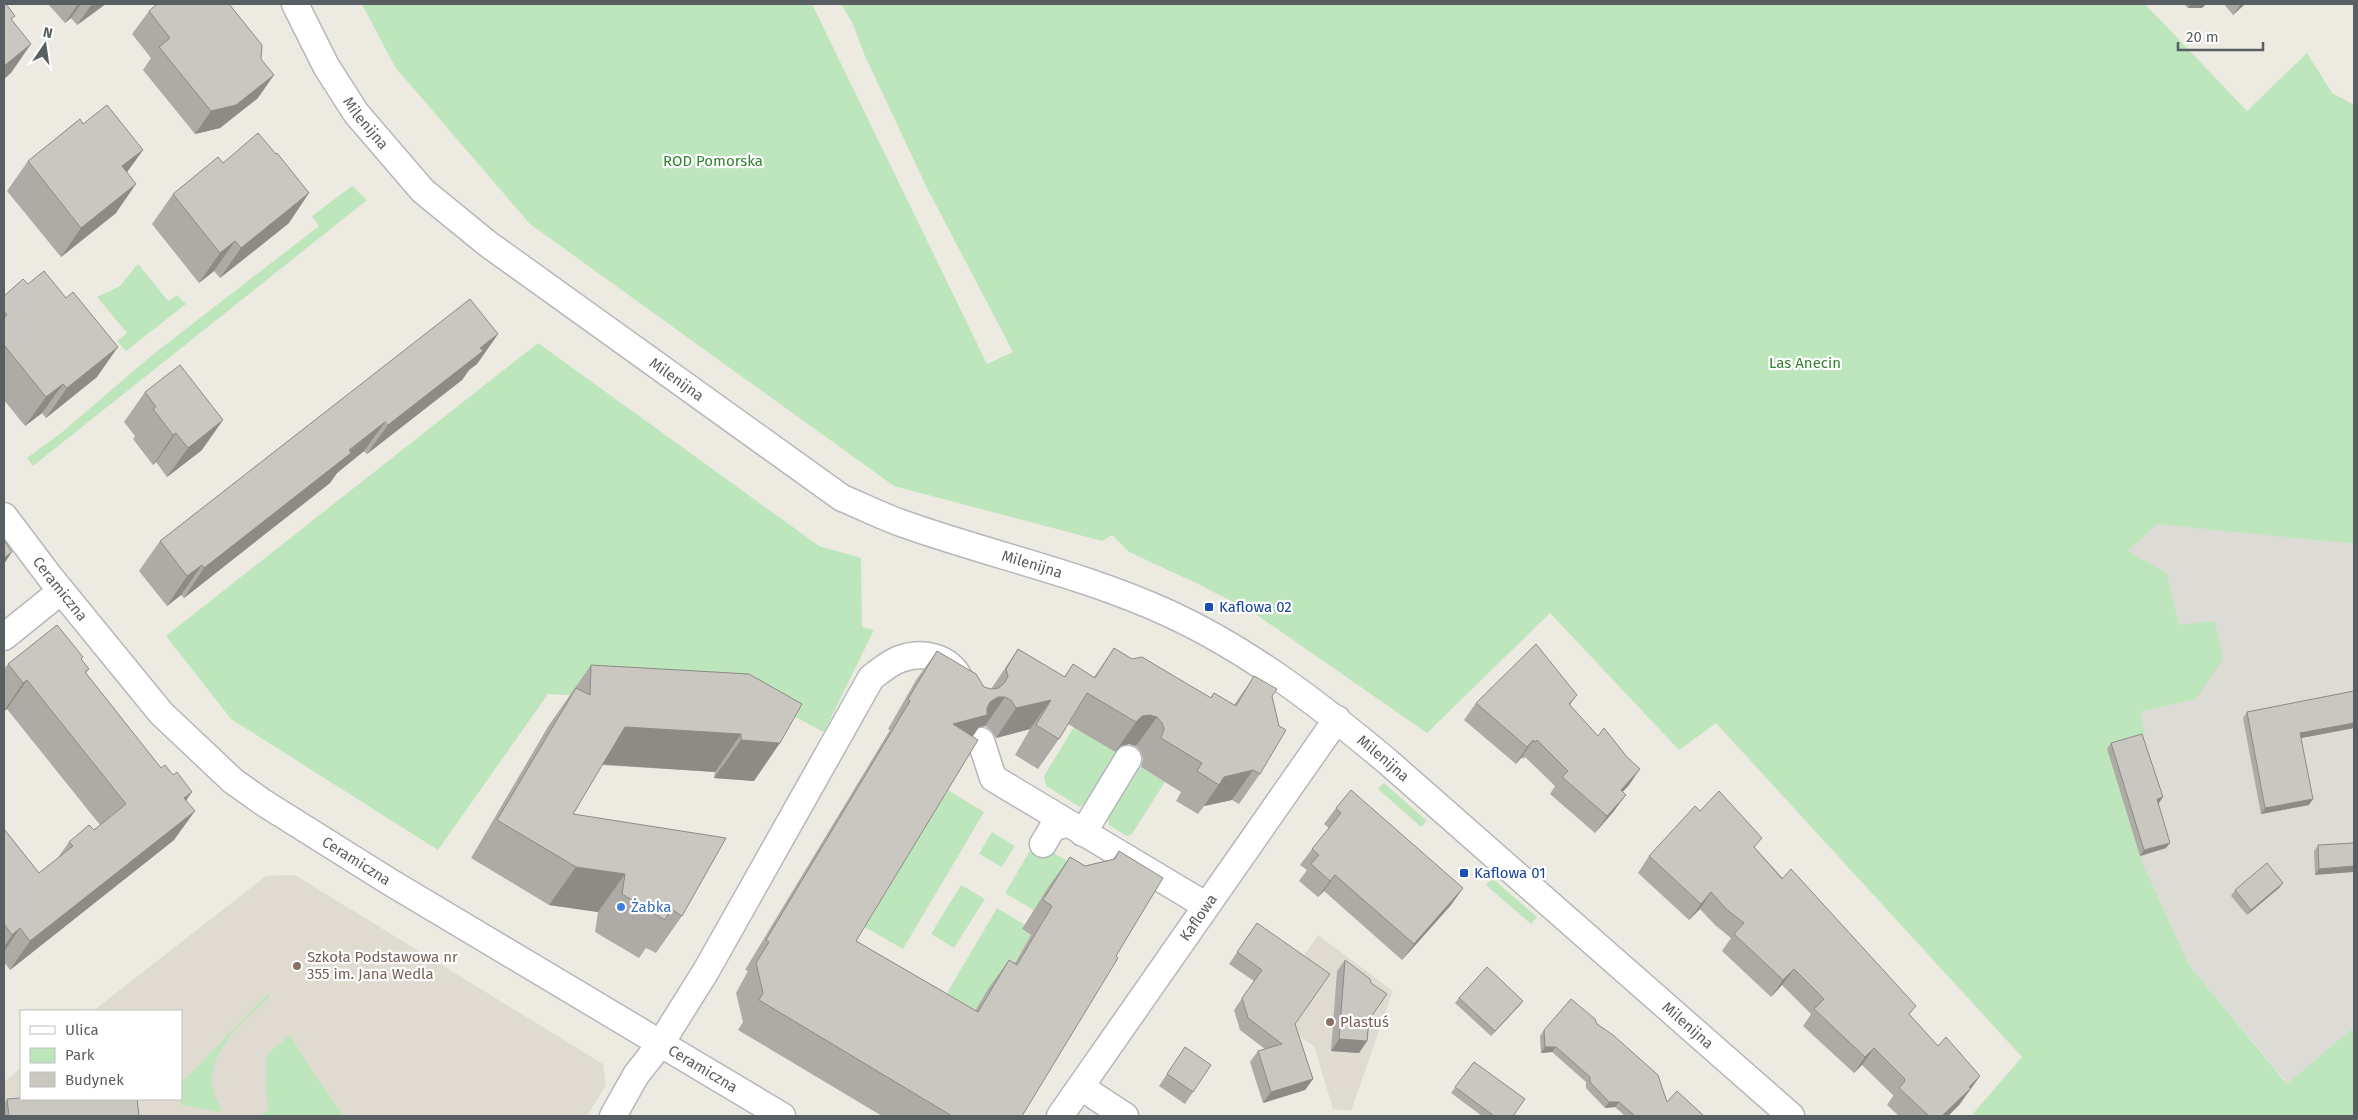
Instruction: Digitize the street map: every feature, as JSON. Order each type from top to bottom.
[{"type":"street","name":"Milenijna","points":[[295,4],[326,66],[356,113],[423,190],[496,249],[842,498],[900,523],[1075,577],[1168,613],[1212,634],[1270,670],[1337,719],[1480,845],[1559,911],[1791,1116]]},
{"type":"street","name":"Ceramiczna","points":[[4,516],[61,591],[161,713],[233,781],[264,803],[382,877],[782,1116]]},
{"type":"street","points":[[4,637],[61,591]]},
{"type":"street","points":[[613,1116],[636,1075],[661,1043],[706,971],[871,678],[886,666],[901,658],[938,657],[958,675],[969,697]]},
{"type":"street","name":"Kaflowa","points":[[1060,1116],[1337,719]]},
{"type":"street","points":[[981,741],[993,778],[1206,905]]},
{"type":"street","points":[[1075,828],[1128,759]]},
{"type":"street","points":[[1043,844],[1053,827],[1075,828]]},
{"type":"street","points":[[1081,1087],[1125,1116]]},
{"type":"shaded area","points":[[2158,523],[2354,544],[2354,1027],[2288,1084],[2189,965],[2143,864],[2107,749],[2138,740],[2140,712],[2196,699],[2167,573],[2128,551]]},
{"type":"shaded area","name":"Szkoła Podstawowa nr 355 im. Jana Wedla","points":[[295,875],[603,1064],[606,1085],[587,1116],[4,1116],[4,1082],[20,1069],[20,1100],[182,1100],[182,1010],[94,1010],[266,876]]},
{"type":"shaded area","name":"Plastuś","points":[[1318,935],[1393,991],[1351,1111],[1333,1109],[1314,1046],[1264,1013]]},
{"type":"green space","name":"Las Anecin","points":[[362,4],[812,4],[987,364],[1013,352],[926,186],[865,56],[852,22],[841,4],[2145,4],[2247,111],[2307,53],[2332,93],[2354,105],[2354,544],[2157,524],[2128,551],[2167,573],[2179,625],[2215,621],[2223,659],[2196,699],[2140,712],[2145,736],[2107,749],[2143,864],[2189,965],[2287,1084],[2354,1027],[2354,1116],[1971,1116],[2022,1057],[1716,723],[1679,750],[1550,613],[1427,733],[1254,613],[1198,584],[1129,552],[1112,535],[1102,541],[894,486],[530,224],[395,67]]},
{"type":"green space","points":[[352,186],[367,200],[33,466],[27,458],[61,433],[151,356],[319,226],[312,216]]},
{"type":"green space","points":[[138,264],[168,301],[177,295],[186,304],[126,351],[117,341],[127,333],[97,297],[120,286]]},
{"type":"green space","points":[[538,343],[819,546],[861,558],[862,627],[874,630],[824,732],[797,718],[723,703],[548,694],[438,850],[231,719],[166,636]]},
{"type":"green space","points":[[1074,727],[1116,753],[1090,798],[1080,807],[1046,786],[1044,776]]},
{"type":"green space","points":[[1136,764],[1165,782],[1132,834],[1127,836],[1109,825],[1108,817]]},
{"type":"green space","points":[[1384,783],[1427,821],[1421,827],[1378,789]]},
{"type":"green space","points":[[946,789],[984,812],[903,949],[863,926]]},
{"type":"green space","points":[[992,832],[1015,846],[1002,867],[979,854]]},
{"type":"green space","points":[[1035,842],[1074,865],[1035,911],[1005,893]]},
{"type":"green space","points":[[1492,878],[1537,917],[1531,924],[1486,885]]},
{"type":"green space","points":[[961,885],[985,899],[954,948],[931,934]]},
{"type":"green space","points":[[997,908],[1025,925],[1022,930],[1031,935],[996,994],[988,989],[957,1041],[906,1017],[927,982],[947,993]]},
{"type":"green space","points":[[268,994],[270,996],[233,1033],[216,1061],[212,1076],[214,1092],[222,1110],[220,1112],[183,1105],[178,1100],[182,1100],[182,1082]]},
{"type":"green space","points":[[290,1035],[317,1079],[344,1116],[263,1116],[262,1113],[269,1111],[266,1090],[267,1055]]},
{"type":"building","points":[[4,4],[15,16],[11,19],[31,44],[4,66]]},
{"type":"building","points":[[157,4],[229,4],[262,45],[261,59],[274,75],[236,105],[211,111],[159,47],[170,38],[149,11]]},
{"type":"building","points":[[107,105],[143,150],[122,166],[136,184],[81,228],[28,161],[80,119],[83,124]]},
{"type":"building","points":[[258,133],[277,153],[309,193],[241,248],[235,241],[220,253],[173,194],[218,157],[223,163]]},
{"type":"building","points":[[44,271],[66,298],[73,292],[118,347],[67,388],[63,384],[46,397],[4,345],[4,318],[7,315],[4,311],[4,296],[23,279],[28,284]]},
{"type":"building","points":[[470,299],[498,334],[480,348],[483,351],[388,425],[385,422],[349,450],[351,453],[204,568],[202,565],[187,576],[160,541]]},
{"type":"building","points":[[180,365],[223,420],[188,448],[176,433],[173,435],[153,409],[156,407],[145,392]]},
{"type":"building","points":[[4,540],[12,552],[4,558]]},
{"type":"building","points":[[57,625],[83,657],[81,659],[89,669],[85,672],[161,768],[165,765],[173,775],[177,772],[192,792],[184,798],[195,811],[30,941],[20,928],[12,935],[4,924],[4,829],[39,873],[73,846],[69,842],[89,825],[94,830],[126,804],[27,680],[23,683],[8,664]]},
{"type":"building","points":[[1536,644],[1577,695],[1569,704],[1598,736],[1604,728],[1627,757],[1640,769],[1621,790],[1626,795],[1607,816],[1562,777],[1568,771],[1537,740],[1535,742],[1533,740],[1527,747],[1476,703]]},
{"type":"building","points":[[1114,648],[1132,659],[1142,657],[1211,698],[1214,693],[1236,706],[1254,676],[1277,689],[1272,696],[1279,726],[1286,730],[1260,774],[1253,770],[1224,777],[1219,785],[1197,771],[1202,763],[1161,738],[1164,729],[1157,717],[1150,715],[1142,716],[1136,722],[1087,693],[1059,739],[1036,725],[1051,700],[1016,708],[1011,700],[1005,697],[998,697],[990,702],[987,708],[987,715],[953,724],[978,740],[856,941],[978,1012],[1009,960],[1017,965],[1052,906],[1043,900],[1070,857],[1085,866],[1115,859],[1119,851],[1163,878],[1116,956],[1118,958],[1022,1116],[952,1116],[759,1000],[763,993],[756,963],[769,942],[766,940],[910,701],[908,699],[937,651],[976,674],[984,687],[991,689],[999,688],[1005,682],[1008,676],[1006,669],[1018,649],[1065,677],[1073,664],[1095,678]]},
{"type":"building","points":[[591,665],[749,674],[802,704],[780,743],[741,740],[741,734],[625,727],[573,814],[726,838],[682,916],[671,909],[665,920],[622,894],[625,874],[576,867],[497,820],[576,688],[590,695]]},
{"type":"building","points":[[2354,691],[2354,723],[2300,733],[2313,799],[2265,808],[2247,712]]},
{"type":"building","points":[[2142,734],[2163,797],[2157,799],[2170,843],[2144,850],[2111,743]]},
{"type":"building","points":[[1351,790],[1463,888],[1414,944],[1335,875],[1330,881],[1311,864],[1319,855],[1312,849],[1341,813],[1336,808]]},
{"type":"building","points":[[1719,791],[1762,838],[1754,847],[1782,879],[1791,869],[1916,1006],[1909,1014],[1938,1046],[1946,1037],[1980,1076],[1969,1087],[1971,1088],[1942,1116],[1929,1116],[1899,1088],[1905,1081],[1904,1078],[1874,1048],[1865,1057],[1814,1009],[1824,999],[1794,969],[1783,980],[1734,934],[1744,923],[1726,909],[1711,892],[1701,904],[1649,856],[1695,806],[1700,811]]},
{"type":"building","points":[[2354,843],[2354,866],[2319,869],[2318,845]]},
{"type":"building","points":[[2267,863],[2283,883],[2251,910],[2235,890]]},
{"type":"building","points":[[1257,923],[1330,974],[1295,1024],[1313,1079],[1271,1092],[1258,1051],[1282,1044],[1248,1018],[1242,998],[1262,970],[1237,952]]},
{"type":"building","points":[[1345,960],[1370,979],[1371,983],[1387,994],[1369,1020],[1367,1041],[1339,1039]]},
{"type":"building","points":[[1487,967],[1523,1001],[1495,1031],[1459,998]]},
{"type":"building","points":[[1571,999],[1595,1019],[1597,1024],[1613,1035],[1658,1075],[1667,1102],[1677,1091],[1704,1116],[1635,1116],[1619,1102],[1609,1102],[1590,1082],[1590,1077],[1556,1047],[1545,1047],[1544,1030]]},
{"type":"building","points":[[1185,1047],[1211,1065],[1193,1092],[1167,1074]]},
{"type":"building","points":[[1474,1062],[1525,1099],[1513,1116],[1494,1116],[1455,1087]]},
{"type":"building","points":[[7,1099],[137,1100],[139,1116],[9,1116]]},
{"type":"place","name":"Kaflowa 02","points":[[1209,607]]},
{"type":"place","name":"Kaflowa 01","points":[[1464,873]]},
{"type":"place","name":"Żabka","points":[[621,907]]},
{"type":"place","name":"Szkoła Podstawowa nr 355 im. Jana Wedla","points":[[297,966]]},
{"type":"place","name":"Plastuś","points":[[1330,1022]]},
{"type":"park label","name":"ROD Pomorska","points":[[713,161]]}]
